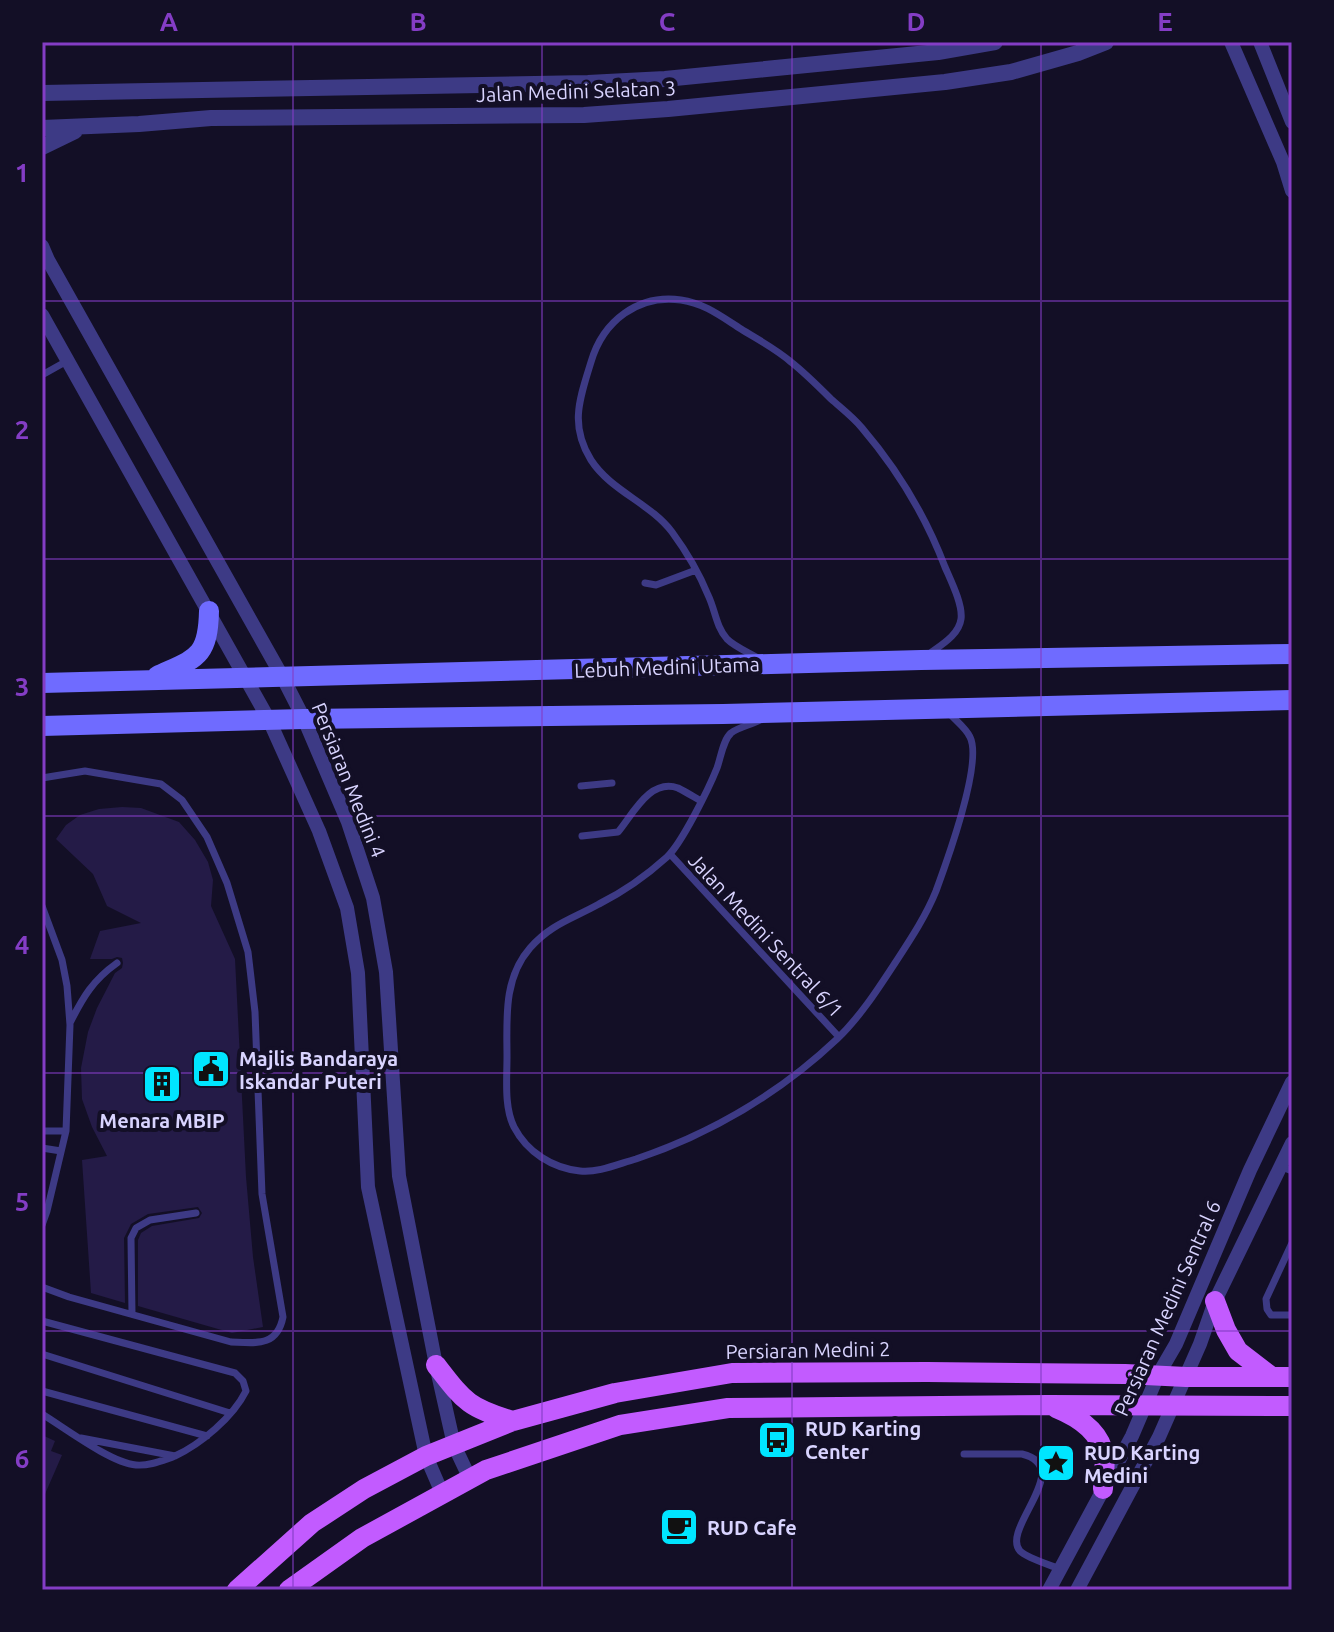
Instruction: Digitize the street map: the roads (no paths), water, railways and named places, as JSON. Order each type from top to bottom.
[{"type":"main road","points":[[146,680],[193,660],[200,653],[209,633],[209,611]]},
{"type":"main road","name":"Lebuh Medini Utama","points":[[42,683],[921,660],[1292,654]]},
{"type":"main road","points":[[42,726],[946,710],[1292,700]]},
{"type":"main road","points":[[1215,1301],[1238,1351],[1282,1377]]},
{"type":"main road","points":[[436,1365],[464,1400],[487,1414],[513,1421]]},
{"type":"main road","name":"Persiaran Medini 2","points":[[237,1590],[312,1523],[364,1489],[426,1456],[513,1421],[615,1393],[732,1373],[927,1372],[1282,1377]]},
{"type":"main road","points":[[1049,1405],[1078,1419],[1099,1439],[1104,1457],[1103,1489]]},
{"type":"main road","points":[[289,1590],[362,1538],[486,1470],[620,1425],[728,1408],[1292,1406]]},
{"type":"street","name":"Jalan Medini Selatan 3","points":[[44,91],[665,79],[938,52],[995,42]]},
{"type":"street","name":"Jalan Medini Selatan 3","points":[[42,128],[211,118],[584,115],[668,109],[1011,72],[1106,42]]},
{"type":"street","points":[[1231,42],[1283,162],[1292,191]]},
{"type":"street","points":[[1260,42],[1292,122]]},
{"type":"street","points":[[42,147],[84,127]]},
{"type":"street","name":"Persiaran Medini 4","points":[[42,246],[283,678],[348,822],[373,898],[386,972],[399,1176],[454,1445],[470,1479]]},
{"type":"street","points":[[43,320],[269,720],[319,831],[347,908],[358,973],[368,1187],[426,1456],[442,1493]]},
{"type":"street","name":"Persiaran Medini Sentral 6","points":[[1049,1590],[1132,1436],[1292,1082]]},
{"type":"street","name":"Persiaran Medini Sentral 6","points":[[1077,1590],[1174,1405],[1215,1301],[1286,1169],[1292,1143]]},
{"type":"lane","points":[[769,665],[727,640],[696,570],[670,530],[644,506],[614,485],[598,470],[585,451],[577,426],[578,406],[595,347],[613,322],[633,307],[658,300],[683,300],[709,309],[790,360],[859,425],[915,503],[957,596],[961,618],[957,629],[921,660]]},
{"type":"lane","points":[[42,375],[67,361]]},
{"type":"lane","points":[[645,583],[656,585],[696,570]]},
{"type":"lane","points":[[773,713],[727,736],[701,801],[670,854],[634,883],[550,928],[528,950],[512,977],[507,1001],[507,1098],[513,1125],[532,1152],[557,1166],[582,1171],[609,1168],[698,1135],[750,1106],[839,1037],[875,993],[931,904],[952,846],[973,767],[971,738],[946,710]]},
{"type":"lane","points":[[42,778],[85,771],[161,784],[182,800],[207,837],[227,883],[248,952],[255,1012],[262,1194],[283,1317],[281,1328],[270,1340],[231,1342],[42,1287]]},
{"type":"lane","points":[[581,786],[612,783]]},
{"type":"lane","points":[[582,836],[618,832],[650,792],[658,788],[675,787],[701,801]]},
{"type":"lane","name":"Jalan Medini Sentral 6/1","points":[[670,854],[839,1037]]},
{"type":"lane","points":[[42,907],[62,960],[70,1025],[66,1131],[42,1225]]},
{"type":"lane","points":[[42,933],[51,931]]},
{"type":"lane","points":[[70,1025],[100,975],[117,963]]},
{"type":"lane","points":[[42,1131],[66,1131]]},
{"type":"lane","points":[[42,1148],[61,1151]]},
{"type":"lane","points":[[132,1314],[131,1238],[136,1228],[150,1220],[196,1213]]},
{"type":"lane","points":[[1292,1243],[1266,1299],[1271,1315],[1292,1315]]},
{"type":"lane","points":[[42,1321],[235,1373],[243,1381],[246,1391],[240,1402],[207,1436],[189,1450],[154,1464],[134,1465],[108,1456],[42,1414]]},
{"type":"lane","points":[[42,1354],[230,1413]]},
{"type":"lane","points":[[42,1391],[207,1436]]},
{"type":"lane","points":[[81,1438],[175,1456]]},
{"type":"lane","points":[[964,1454],[1022,1454],[1031,1456],[1038,1464],[1041,1481],[1018,1534],[1017,1546],[1022,1553],[1060,1569]]},
{"type":"place","name":"Majlis Bandaraya Iskandar Puteri","points":[[211,1069]]},
{"type":"place","name":"Menara MBIP","points":[[162,1084]]},
{"type":"place","name":"RUD Karting Center","points":[[777,1440]]},
{"type":"place","name":"RUD Karting Medini","points":[[1056,1463]]},
{"type":"place","name":"RUD Cafe","points":[[679,1527]]}]
